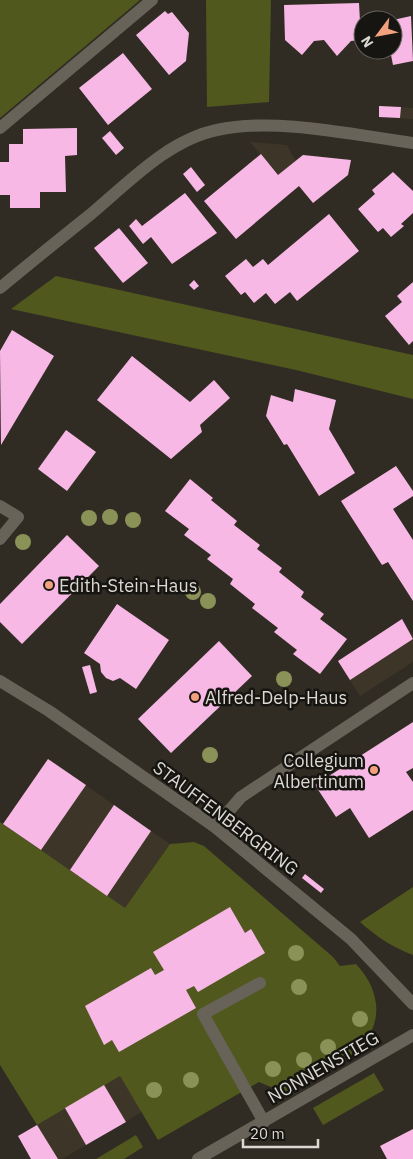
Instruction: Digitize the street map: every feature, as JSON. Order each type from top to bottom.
[{"type":"street","points":[[0,128],[152,0]]},
{"type":"street","points":[[2,283],[139,174],[170,151],[200,135],[216,130],[256,125],[413,143]]},
{"type":"street","points":[[0,506],[18,517],[0,539]]},
{"type":"street","name":"STAUFFENBERGRING","points":[[0,681],[49,712],[215,827],[351,939],[413,1004]]},
{"type":"street","points":[[215,827],[241,797],[413,683]]},
{"type":"street","points":[[260,983],[204,1014],[264,1122]]},
{"type":"street","name":"NONNENSTIEG","points":[[198,1159],[413,1035]]},
{"type":"shaded area","points":[[379,106],[413,108],[413,119],[379,117]]},
{"type":"shaded area","points":[[250,142],[287,145],[295,160],[303,155],[351,160],[348,175],[313,203],[299,187],[292,192]]},
{"type":"shaded area","points":[[402,619],[413,636],[413,662],[360,696],[338,661]]},
{"type":"shaded area","points":[[48,759],[170,844],[125,909],[3,824]]},
{"type":"shaded area","points":[[120,1076],[142,1112],[62,1159],[31,1159],[18,1136]]},
{"type":"green space","points":[[0,0],[140,0],[0,118]]},
{"type":"green space","points":[[206,0],[271,0],[269,102],[207,107]]},
{"type":"green space","points":[[56,276],[413,355],[413,399],[296,370],[11,309]]},
{"type":"green space","points":[[0,822],[125,908],[170,844],[194,842],[204,846],[333,957],[340,966],[356,964],[367,978],[375,998],[375,1021],[369,1036],[345,1060],[285,1093],[259,1082],[158,1140],[120,1076],[37,1125],[0,1065]]},
{"type":"green space","points":[[413,887],[413,955],[385,941],[360,922]]},
{"type":"green space","points":[[374,1073],[384,1090],[323,1125],[313,1108]]},
{"type":"green space","points":[[136,1135],[143,1147],[124,1159],[96,1159]]},
{"type":"building","points":[[359,3],[359,10],[353,10],[353,41],[337,56],[324,40],[314,41],[302,55],[285,40],[284,5]]},
{"type":"building","points":[[165,11],[168,14],[172,12],[189,33],[186,61],[169,75],[136,35]]},
{"type":"building","points":[[411,16],[413,61],[393,65],[392,60],[403,60],[403,18]]},
{"type":"building","points":[[123,53],[152,89],[108,125],[79,88]]},
{"type":"building","points":[[379,106],[401,107],[400,118],[379,117]]},
{"type":"building","points":[[77,128],[77,155],[65,156],[66,192],[40,192],[40,208],[10,208],[10,195],[0,195],[0,162],[9,162],[9,144],[23,144],[23,129]]},
{"type":"building","points":[[110,131],[124,148],[116,155],[102,138]]},
{"type":"building","points":[[261,154],[278,175],[303,155],[351,160],[348,175],[313,203],[299,186],[236,239],[204,201]]},
{"type":"building","points":[[191,167],[205,185],[197,192],[183,174]]},
{"type":"building","points":[[393,172],[413,191],[413,213],[401,224],[404,226],[391,237],[383,228],[378,232],[358,209],[375,194],[372,190]]},
{"type":"building","points":[[185,193],[217,233],[172,264],[151,237],[143,244],[129,226],[136,219],[142,226]]},
{"type":"building","points":[[329,214],[359,251],[297,301],[290,292],[275,304],[266,293],[254,303],[245,292],[241,295],[225,276],[246,259],[253,267],[263,259],[268,265]]},
{"type":"building","points":[[119,228],[148,263],[123,283],[94,248]]},
{"type":"building","points":[[194,280],[199,286],[194,290],[189,285]]},
{"type":"building","points":[[413,282],[413,341],[409,345],[385,316],[402,302],[397,296]]},
{"type":"building","points":[[12,330],[54,356],[1,445],[0,351]]},
{"type":"building","points":[[132,356],[190,402],[214,380],[230,398],[200,425],[202,432],[171,459],[97,400]]},
{"type":"building","points":[[295,389],[336,400],[329,429],[355,473],[319,496],[287,444],[284,445],[266,416],[271,395],[293,402]]},
{"type":"building","points":[[66,430],[96,452],[67,491],[38,469]]},
{"type":"building","points":[[396,466],[413,491],[413,496],[393,509],[413,540],[413,601],[388,562],[382,565],[341,501]]},
{"type":"building","points":[[190,479],[213,498],[211,500],[237,521],[234,525],[260,545],[257,549],[282,568],[279,572],[304,592],[301,597],[324,614],[320,619],[347,639],[320,674],[293,654],[297,650],[274,632],[278,628],[252,608],[255,604],[230,584],[233,579],[207,559],[211,555],[184,535],[189,529],[165,511]]},
{"type":"building","name":"Edith-Stein-Haus","points":[[67,535],[99,566],[22,644],[0,622],[0,604]]},
{"type":"building","points":[[117,604],[169,640],[136,689],[120,678],[113,681],[106,678],[101,672],[100,664],[84,653]]},
{"type":"building","points":[[402,619],[413,639],[350,680],[338,661]]},
{"type":"building","name":"Alfred-Delp-Haus","points":[[219,641],[252,676],[171,753],[138,719]]},
{"type":"building","points":[[90,665],[97,692],[90,694],[82,667]]},
{"type":"building","name":"Collegium Albertinum","points":[[413,722],[413,768],[406,772],[413,782],[413,810],[369,838],[350,808],[336,817],[315,785]]},
{"type":"building","points":[[48,759],[86,785],[41,850],[3,824]]},
{"type":"building","points":[[114,805],[151,831],[107,896],[70,870]]},
{"type":"building","points":[[305,874],[324,889],[321,893],[302,878]]},
{"type":"building","points":[[230,907],[245,933],[251,929],[265,953],[198,992],[194,986],[186,990],[196,1008],[119,1052],[112,1040],[104,1045],[85,1006],[151,968],[155,975],[164,970],[153,952]]},
{"type":"building","points":[[104,1085],[126,1122],[86,1145],[65,1108]]},
{"type":"building","points":[[37,1125],[58,1159],[31,1159],[18,1136]]},
{"type":"building","points":[[413,1129],[413,1159],[387,1159],[380,1146]]},
{"type":"place","name":"Edith-Stein-Haus","points":[[49,585]]},
{"type":"place","name":"Alfred-Delp-Haus","points":[[195,697]]},
{"type":"place","name":"Collegium Albertinum","points":[[374,770]]}]
